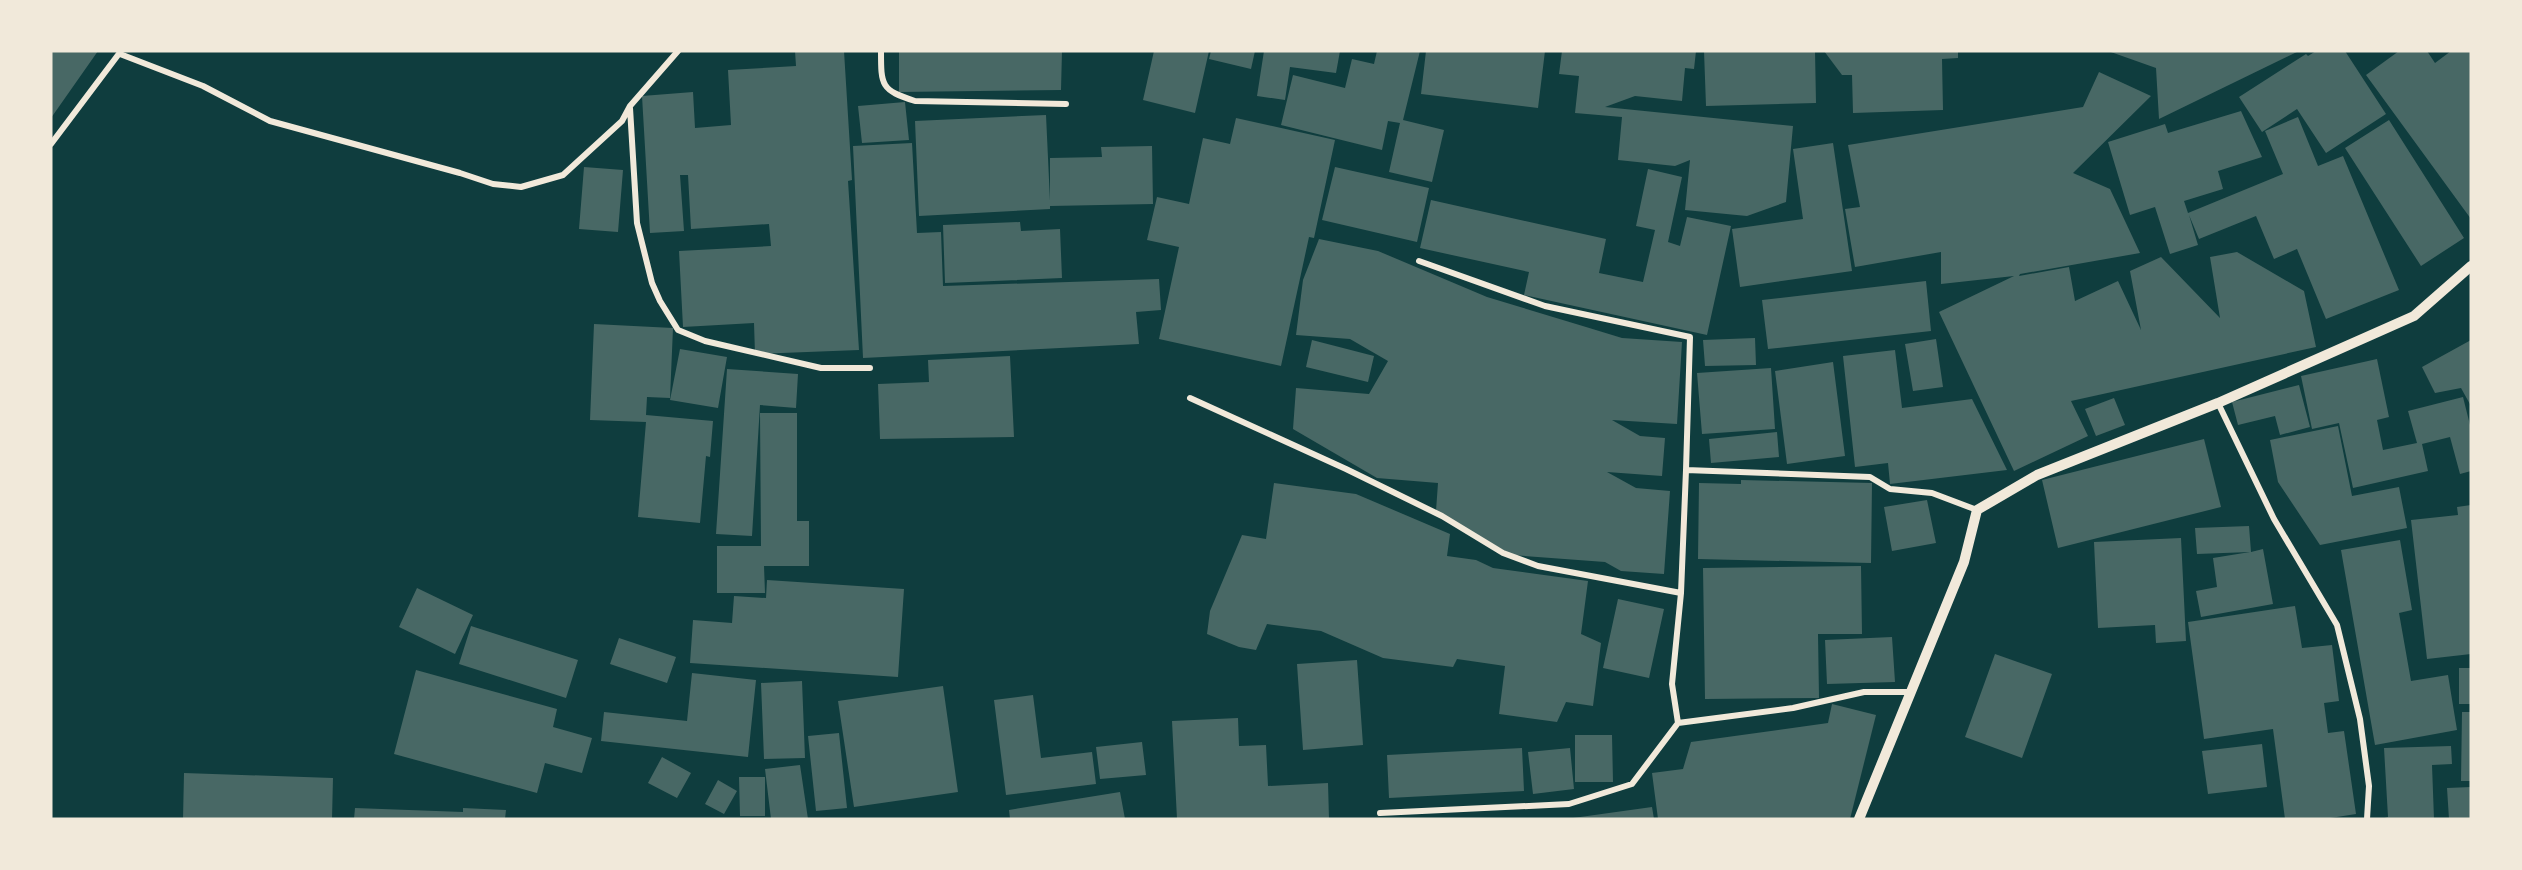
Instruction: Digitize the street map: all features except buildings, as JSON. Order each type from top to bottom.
[{"type":"street","points":[[51,144],[121,53],[203,86],[270,121],[493,184],[521,187],[563,175],[622,121],[630,106],[678,51]]},
{"type":"street","points":[[881,51],[881,78],[892,94],[915,101],[1066,104]]},
{"type":"street","points":[[630,106],[639,233],[652,283],[678,330],[705,341],[821,368],[870,368]]},
{"type":"street","points":[[1419,261],[1545,306],[1690,337],[1681,593],[1672,684],[1678,723]]},
{"type":"street","points":[[1859,819],[1964,561],[1977,510],[2037,475],[2218,403],[2414,316],[2471,266]]},
{"type":"street","points":[[1190,398],[1431,510],[1503,554],[1538,566],[1681,593]]},
{"type":"street","points":[[2218,403],[2274,519],[2337,625],[2360,719],[2369,786],[2367,819]]},
{"type":"street","points":[[1686,471],[1870,477],[1890,489],[1932,494],[1977,510]]},
{"type":"street","points":[[1380,813],[1569,804],[1632,784],[1678,723],[1793,708],[1864,692],[1912,692]]}]
